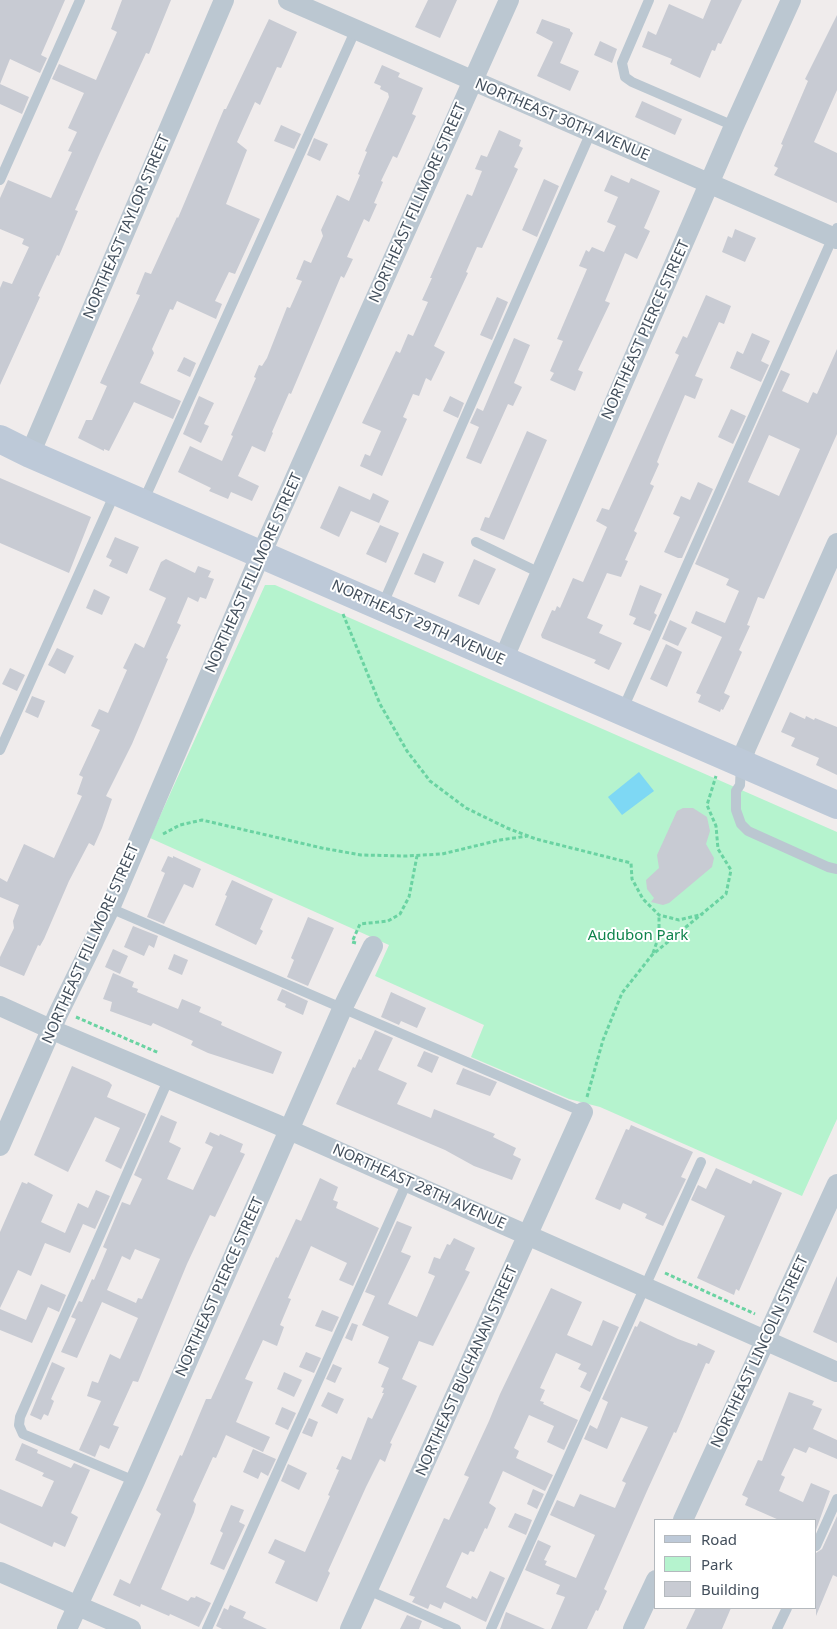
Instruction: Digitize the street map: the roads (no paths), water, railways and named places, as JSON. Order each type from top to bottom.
[{"type":"street","name":"NORTHEAST TAYLOR STREET","points":[[30,454],[224,0]]},
{"type":"street","name":"NORTHEAST 30TH AVENUE","points":[[288,0],[710,184],[836,235]]},
{"type":"street","name":"NORTHEAST FILLMORE STREET","points":[[0,1146],[51,1030],[110,908],[261,555],[508,0]]},
{"type":"street","name":"NORTHEAST PIERCE STREET","points":[[503,660],[734,126],[791,0]]},
{"type":"street","name":"NORTHEAST 29TH AVENUE","points":[[0,439],[30,454],[622,711],[730,767],[837,805]]},
{"type":"street","points":[[730,767],[747,745],[837,543]]},
{"type":"street","name":"NORTHEAST PIERCE STREET","points":[[67,1629],[135,1481],[343,1008],[372,948]]},
{"type":"street","name":"NORTHEAST 28TH AVENUE","points":[[0,1006],[51,1030],[289,1130],[837,1372]]},
{"type":"street","name":"NORTHEAST BUCHANAN STREET","points":[[350,1629],[583,1112]]},
{"type":"street","name":"NORTHEAST LINCOLN STREET","points":[[683,1519],[837,1184]]},
{"type":"street","points":[[0,1572],[132,1629]]},
{"type":"street","points":[[633,1629],[654,1584]]},
{"type":"lane","points":[[0,180],[80,0]]},
{"type":"lane","points":[[649,0],[622,63],[622,70],[626,76],[632,82],[734,126]]},
{"type":"lane","points":[[143,503],[356,29]]},
{"type":"lane","points":[[382,607],[591,132]]},
{"type":"lane","points":[[622,711],[836,235]]},
{"type":"lane","points":[[0,750],[116,491]]},
{"type":"lane","points":[[476,542],[540,573]]},
{"type":"lane","points":[[730,767],[740,785],[736,791],[736,810],[741,824],[758,835],[833,868]]},
{"type":"lane","points":[[110,908],[583,1112]]},
{"type":"lane","points":[[135,1481],[23,1434],[19,1425],[20,1417],[169,1078]]},
{"type":"lane","points":[[491,1629],[701,1162]]},
{"type":"lane","points":[[207,1629],[407,1182]]},
{"type":"lane","points":[[817,1544],[837,1499]]},
{"type":"lane","points":[[368,1590],[456,1629]]},
{"type":"lane","points":[[778,1629],[787,1609]]},
{"type":"water","points":[[639,772],[654,791],[622,815],[608,797]]},
{"type":"park label","name":"Audubon Park","points":[[638,936]]}]
